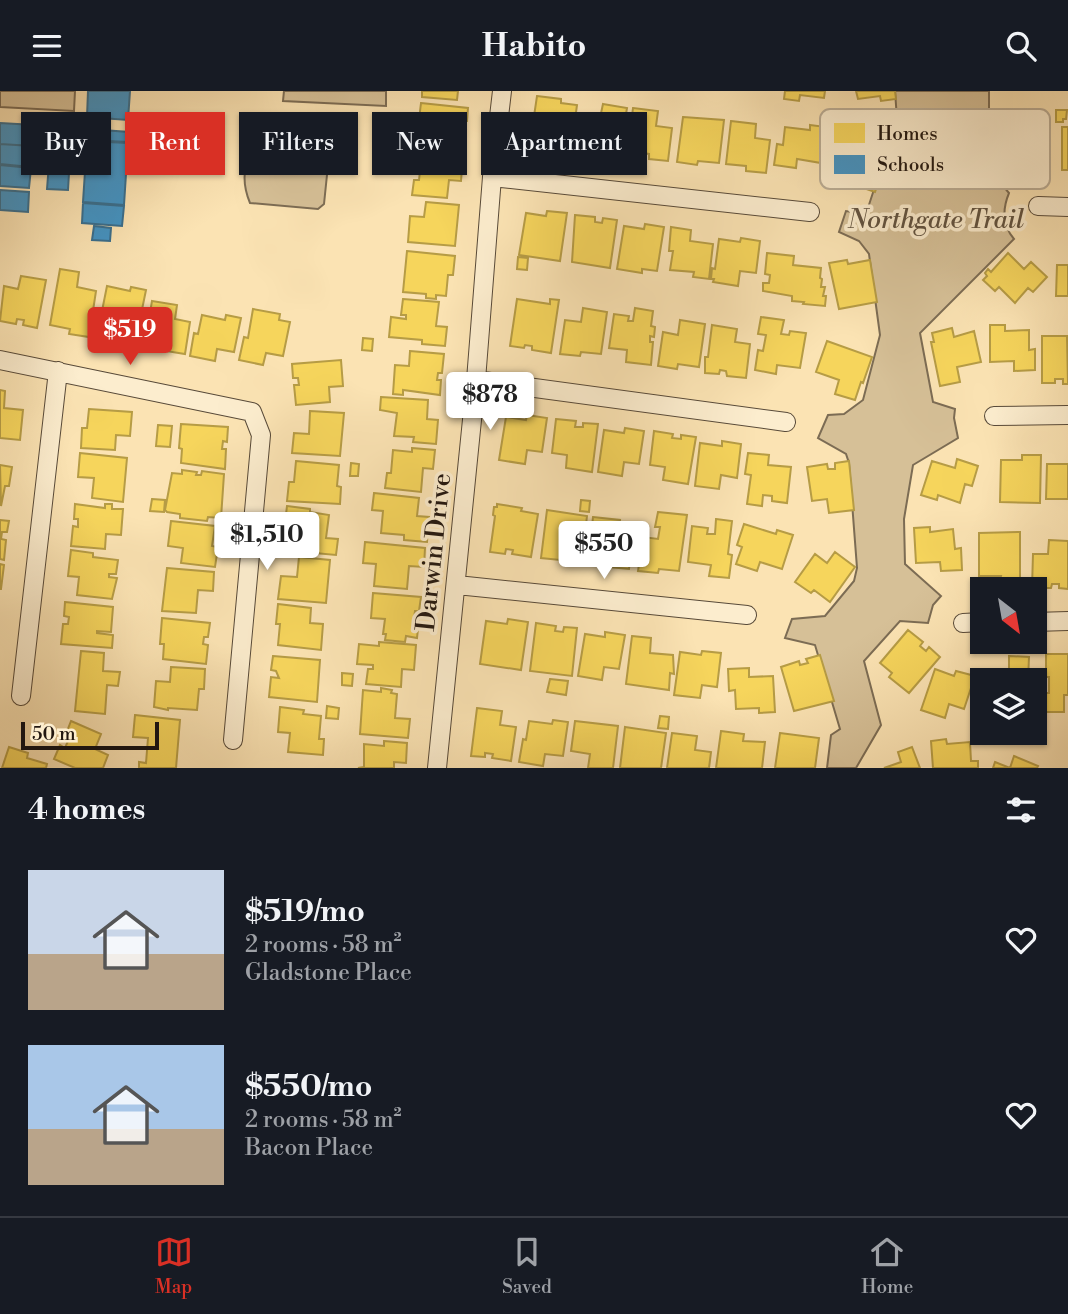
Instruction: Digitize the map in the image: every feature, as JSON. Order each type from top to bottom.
[{"type":"street","name":"Darwin Drive","points":[[438,768],[502,91]]},
{"type":"street","points":[[492,177],[810,212]]},
{"type":"street","points":[[1038,206],[1068,207]]},
{"type":"street","points":[[0,360],[252,412],[261,435],[233,740]]},
{"type":"street","points":[[21,696],[58,371]]},
{"type":"street","points":[[476,380],[786,422]]},
{"type":"street","points":[[994,416],[1068,415]]},
{"type":"street","points":[[457,585],[747,615]]},
{"type":"street","points":[[1047,622],[1068,621]]},
{"type":"street","points":[[963,623],[970,623]]},
{"type":"green space","points":[[0,91],[75,91],[74,111],[0,107]]},
{"type":"green space","points":[[284,91],[386,91],[386,106],[283,101]]},
{"type":"green space","name":"Northgate Trail","points":[[895,91],[989,91],[989,109],[896,109]]},
{"type":"green space","points":[[327,175],[324,204],[318,209],[250,203],[245,177]]},
{"type":"green space","name":"Northgate Trail","points":[[874,189],[1006,189],[1009,193],[1004,217],[1014,239],[920,333],[933,402],[955,409],[958,438],[913,465],[904,519],[905,564],[941,596],[933,605],[928,623],[900,621],[864,661],[881,725],[856,768],[827,768],[831,735],[840,729],[815,645],[785,638],[792,619],[825,616],[854,581],[857,568],[849,463],[846,454],[818,438],[828,415],[844,414],[863,400],[880,335],[869,254],[859,241],[839,232],[846,211],[866,214]]},
{"type":"building: Homes","points":[[422,91],[458,91],[457,100],[422,97]]},
{"type":"building: Homes","points":[[785,91],[825,91],[824,98],[800,95],[799,101],[784,99]]},
{"type":"building: Homes","points":[[856,91],[895,91],[896,99],[881,101],[880,96],[858,99]]},
{"type":"building: Homes","points":[[537,96],[561,99],[561,103],[577,105],[576,112],[535,112]]},
{"type":"building: Homes","points":[[421,103],[468,108],[467,121],[467,112],[420,112]]},
{"type":"building: Homes","points":[[603,104],[627,108],[626,112],[601,112]]},
{"type":"building: Homes","points":[[633,108],[658,111],[656,126],[672,128],[668,161],[649,159],[647,112],[632,112]]},
{"type":"building: Homes","points":[[1056,110],[1067,110],[1063,122],[1056,122]]},
{"type":"building: Homes","points":[[683,117],[724,120],[719,163],[698,161],[697,165],[677,162]]},
{"type":"building: Homes","points":[[731,121],[756,124],[755,138],[770,140],[766,173],[746,171],[746,166],[726,164]]},
{"type":"building: Homes","points":[[810,125],[820,126],[820,163],[797,159],[796,168],[774,165],[777,144],[783,145],[785,127],[810,130]]},
{"type":"building: Homes","points":[[1062,127],[1068,127],[1068,170],[1062,170]]},
{"type":"building: Homes","points":[[420,175],[461,175],[461,181],[449,180],[447,198],[412,195],[414,180],[419,180]]},
{"type":"building: Homes","points":[[426,202],[459,205],[455,246],[408,242],[410,216],[424,217]]},
{"type":"building: Homes","points":[[547,211],[567,213],[560,261],[519,255],[526,213],[546,216]]},
{"type":"building: Homes","points":[[575,215],[595,217],[595,222],[602,223],[603,218],[617,220],[610,268],[572,262]]},
{"type":"building: Homes","points":[[645,224],[664,227],[657,271],[642,269],[642,273],[617,269],[624,226],[644,229]]},
{"type":"building: Homes","points":[[671,227],[691,230],[690,241],[713,244],[709,279],[693,277],[694,272],[670,270],[673,251],[669,251]]},
{"type":"building: Homes","points":[[741,238],[760,241],[756,273],[740,271],[738,286],[713,282],[712,268],[715,269],[719,239],[740,242]]},
{"type":"building: Homes","points":[[407,251],[455,256],[453,275],[448,275],[446,296],[436,295],[436,299],[426,298],[426,294],[403,292]]},
{"type":"building: Homes","points":[[767,253],[794,256],[793,265],[821,268],[825,306],[803,304],[804,302],[792,301],[792,296],[763,291],[763,283],[769,283],[770,275],[765,274]]},
{"type":"building: Homes","points":[[1008,253],[1024,269],[1031,262],[1047,277],[1033,292],[1028,288],[1015,303],[999,287],[995,291],[983,280],[988,269],[991,272]]},
{"type":"building: Homes","points":[[518,257],[528,258],[527,270],[517,269]]},
{"type":"building: Homes","points":[[847,260],[848,264],[870,260],[877,302],[839,309],[829,263]]},
{"type":"building: Homes","points":[[1057,265],[1068,265],[1068,296],[1056,296]]},
{"type":"building: Homes","points":[[60,269],[79,272],[77,287],[96,291],[89,337],[69,334],[70,329],[50,325]]},
{"type":"building: Homes","points":[[21,276],[46,280],[37,328],[23,325],[24,320],[17,319],[16,324],[0,321],[4,286],[18,289]]},
{"type":"building: Homes","points":[[107,286],[130,291],[131,287],[146,290],[137,334],[120,331],[117,343],[93,338],[97,315],[101,316]]},
{"type":"building: Homes","points":[[403,299],[439,302],[436,326],[447,327],[445,346],[422,344],[422,340],[389,337],[391,317],[406,319],[406,315],[401,315]]},
{"type":"building: Homes","points":[[517,299],[550,304],[550,299],[559,300],[551,353],[532,350],[532,346],[510,346]]},
{"type":"building: Homes","points":[[152,301],[177,305],[175,319],[190,322],[185,354],[166,351],[166,347],[159,345],[158,350],[144,348]]},
{"type":"building: Homes","points":[[583,308],[607,312],[601,354],[560,354],[565,320],[581,322]]},
{"type":"building: Homes","points":[[635,308],[653,311],[651,326],[655,327],[654,337],[650,336],[650,342],[653,342],[651,365],[626,362],[627,350],[609,348],[614,314],[629,316],[628,321],[633,321]]},
{"type":"building: Homes","points":[[253,309],[280,314],[279,320],[290,322],[283,356],[266,353],[263,365],[239,360],[244,337],[248,338]]},
{"type":"building: Homes","points":[[202,315],[225,320],[226,315],[241,318],[234,352],[217,349],[215,361],[190,356],[194,333],[198,334]]},
{"type":"building: Homes","points":[[761,317],[784,320],[781,334],[789,335],[790,331],[806,333],[800,368],[777,365],[776,374],[755,370],[758,350],[763,351],[766,335],[758,334]]},
{"type":"building: Homes","points":[[680,320],[705,324],[699,367],[678,364],[677,369],[658,366],[663,332],[678,335]]},
{"type":"building: Homes","points":[[712,325],[737,329],[735,342],[750,344],[746,378],[727,376],[726,371],[720,370],[719,374],[705,373],[705,357],[708,357]]},
{"type":"building: Homes","points":[[990,325],[1005,325],[1005,331],[1029,330],[1029,350],[1035,349],[1035,370],[1014,371],[1014,361],[990,362]]},
{"type":"building: Homes","points":[[952,328],[954,337],[974,331],[981,362],[957,367],[960,382],[940,386],[931,342],[934,342],[932,333]]},
{"type":"building: Homes","points":[[1042,336],[1067,336],[1068,384],[1063,384],[1063,379],[1055,379],[1055,383],[1042,383]]},
{"type":"building: Homes","points":[[363,338],[373,339],[372,351],[362,350]]},
{"type":"building: Homes","points":[[827,341],[872,357],[855,400],[835,394],[839,380],[816,372]]},
{"type":"building: Homes","points":[[410,351],[444,354],[442,373],[438,373],[437,380],[441,380],[440,395],[403,390],[403,395],[393,394],[395,365],[409,366]]},
{"type":"building: Homes","points":[[341,360],[343,386],[329,387],[330,402],[296,405],[294,385],[299,385],[298,378],[293,378],[292,364]]},
{"type":"building: Homes","points":[[0,390],[5,391],[4,408],[23,410],[20,440],[0,438]]},
{"type":"building: Homes","points":[[381,397],[428,400],[427,419],[438,420],[436,444],[413,442],[414,437],[394,436],[397,413],[380,410]]},
{"type":"building: Homes","points":[[89,409],[132,412],[130,436],[116,435],[115,450],[81,448],[82,428],[87,428]]},
{"type":"building: Homes","points":[[310,411],[344,413],[340,456],[292,453],[294,433],[309,434]]},
{"type":"building: Homes","points":[[527,415],[547,418],[542,452],[527,450],[525,464],[499,460],[506,417],[526,420]]},
{"type":"building: Homes","points":[[556,419],[576,421],[575,427],[583,427],[583,423],[598,424],[592,472],[566,468],[567,455],[552,453]]},
{"type":"building: Homes","points":[[181,424],[228,427],[227,442],[223,441],[222,449],[226,449],[225,469],[181,463]]},
{"type":"building: Homes","points":[[158,425],[172,426],[170,447],[156,446]]},
{"type":"building: Homes","points":[[625,428],[644,431],[639,464],[624,462],[622,476],[598,472],[604,430],[624,433]]},
{"type":"building: Homes","points":[[654,431],[673,434],[672,438],[681,439],[681,435],[696,437],[688,484],[663,480],[665,467],[650,465]]},
{"type":"building: Homes","points":[[722,441],[741,444],[737,478],[721,475],[719,489],[695,486],[700,443],[722,446]]},
{"type":"building: Homes","points":[[412,448],[435,450],[433,469],[423,468],[421,492],[385,488],[387,473],[391,473],[393,450],[412,452]]},
{"type":"building: Homes","points":[[80,453],[127,458],[123,502],[92,498],[94,478],[78,477]]},
{"type":"building: Homes","points":[[748,453],[769,455],[768,465],[791,467],[787,503],[772,501],[772,496],[763,495],[762,506],[747,504],[751,475],[745,474]]},
{"type":"building: Homes","points":[[1022,455],[1041,455],[1040,503],[1000,502],[1001,460],[1022,460]]},
{"type":"building: Homes","points":[[957,459],[978,466],[972,486],[965,484],[960,503],[938,495],[937,500],[921,495],[932,461],[955,468]]},
{"type":"building: Homes","points":[[296,461],[339,465],[337,486],[341,487],[340,504],[287,501],[289,482],[294,482]]},
{"type":"building: Homes","points":[[849,461],[854,510],[829,513],[827,499],[812,501],[807,467],[827,464],[828,469],[835,469],[835,463]]},
{"type":"building: Homes","points":[[351,463],[359,464],[358,476],[350,476]]},
{"type":"building: Homes","points":[[1047,464],[1068,464],[1068,499],[1046,499]]},
{"type":"building: Homes","points":[[0,465],[12,467],[9,486],[5,486],[1,506]]},
{"type":"building: Homes","points":[[182,470],[197,472],[196,475],[201,475],[202,471],[224,474],[221,518],[208,517],[207,521],[180,518],[180,514],[165,510],[172,473],[182,474]]},
{"type":"building: Homes","points":[[374,493],[419,498],[417,516],[429,517],[427,542],[404,540],[404,535],[381,533],[383,511],[372,510]]},
{"type":"building: Homes","points":[[152,499],[165,500],[164,512],[150,511]]},
{"type":"building: Homes","points":[[581,500],[590,501],[589,512],[580,511]]},
{"type":"building: Homes","points":[[75,504],[105,508],[105,504],[112,504],[112,509],[123,509],[121,535],[106,534],[105,549],[71,546],[73,526],[78,527],[78,519],[74,519]]},
{"type":"building: Homes","points":[[497,504],[538,514],[531,557],[512,554],[513,550],[506,549],[505,554],[490,552],[494,507],[497,507]]},
{"type":"building: Homes","points":[[287,506],[329,515],[326,538],[338,539],[336,555],[282,550],[284,536],[296,537],[296,532],[284,531]]},
{"type":"building: Homes","points":[[547,510],[587,516],[582,559],[561,556],[560,560],[541,558]]},
{"type":"building: Homes","points":[[658,512],[687,515],[679,571],[638,571],[643,537],[658,539],[660,527],[655,527]]},
{"type":"building: Homes","points":[[593,517],[620,520],[619,527],[634,528],[629,569],[609,567],[610,562],[602,562],[602,566],[588,564]]},
{"type":"building: Homes","points":[[716,519],[732,521],[728,554],[732,555],[729,578],[709,576],[711,565],[688,562],[692,526],[708,528],[707,534],[715,534]]},
{"type":"building: Homes","points":[[0,520],[9,521],[7,532],[2,532],[1,539],[6,540],[4,560],[0,559]]},
{"type":"building: Homes","points":[[171,521],[215,526],[212,546],[218,547],[215,567],[181,563],[183,548],[168,546]]},
{"type":"building: Homes","points":[[744,524],[776,534],[777,530],[793,535],[782,569],[760,562],[757,571],[736,564],[742,547],[737,545]]},
{"type":"building: Homes","points":[[930,527],[930,532],[953,529],[955,549],[961,548],[962,570],[941,571],[940,562],[916,563],[914,528]]},
{"type":"building: Homes","points":[[1020,532],[1020,577],[979,576],[979,533]]},
{"type":"building: Homes","points":[[1049,540],[1068,541],[1068,589],[1059,588],[1059,584],[1052,584],[1051,588],[1047,588],[1047,577],[1032,577],[1033,554],[1048,554]]},
{"type":"building: Homes","points":[[365,542],[425,548],[424,567],[409,566],[407,589],[374,586],[376,564],[363,563]]},
{"type":"building: Homes","points":[[71,550],[93,553],[93,557],[118,560],[116,574],[109,574],[109,577],[117,578],[112,599],[77,595],[79,577],[68,576]]},
{"type":"building: Homes","points":[[835,552],[855,567],[830,602],[814,590],[811,593],[795,582],[815,554],[827,563]]},
{"type":"building: Homes","points":[[299,557],[330,560],[326,603],[278,599],[281,576],[297,577]]},
{"type":"building: Homes","points":[[0,564],[4,565],[1,589],[0,589]]},
{"type":"building: Homes","points":[[167,568],[214,572],[213,591],[198,590],[196,613],[162,611]]},
{"type":"building: Homes","points":[[373,593],[421,597],[419,611],[415,611],[414,618],[419,619],[417,638],[406,636],[405,642],[385,640],[385,619],[371,618]]},
{"type":"building: Homes","points":[[65,602],[113,607],[111,632],[97,631],[113,635],[112,648],[61,644],[63,624],[68,624],[69,617],[64,616]]},
{"type":"building: Homes","points":[[278,604],[311,608],[310,623],[323,624],[321,650],[278,645]]},
{"type":"building: Homes","points":[[162,618],[210,623],[208,637],[204,637],[203,644],[208,645],[206,664],[163,659],[164,644],[160,644]]},
{"type":"building: Homes","points":[[508,619],[528,622],[521,670],[480,664],[486,621],[507,624]]},
{"type":"building: Homes","points":[[536,623],[556,626],[555,631],[563,632],[564,627],[577,628],[572,676],[530,671]]},
{"type":"building: Homes","points":[[908,630],[923,642],[920,646],[926,651],[929,647],[940,657],[909,693],[889,677],[892,673],[880,663]]},
{"type":"building: Homes","points":[[605,632],[625,635],[619,669],[604,667],[602,680],[578,676],[585,634],[605,637]]},
{"type":"building: Homes","points":[[632,636],[651,638],[650,653],[673,655],[674,674],[670,673],[669,690],[626,684]]},
{"type":"building: Homes","points":[[379,642],[416,645],[414,670],[402,669],[401,687],[366,684],[368,669],[373,669],[373,665],[357,664],[359,644],[379,646]]},
{"type":"building: Homes","points":[[81,651],[104,653],[103,671],[120,672],[118,686],[107,685],[105,714],[75,711]]},
{"type":"building: Homes","points":[[702,651],[721,653],[717,687],[702,685],[700,698],[674,695],[680,652],[701,655]]},
{"type":"building: Homes","points":[[1068,654],[1068,695],[1064,695],[1064,712],[1047,712],[1049,677],[1046,655]]},
{"type":"building: Homes","points":[[820,655],[834,701],[794,711],[781,667],[799,661],[800,665],[808,663],[806,659]]},
{"type":"building: Homes","points":[[273,656],[320,660],[317,702],[269,697],[271,677],[279,678],[276,671],[271,670]]},
{"type":"building: Homes","points":[[1009,656],[1029,657],[1029,668],[1009,668]]},
{"type":"building: Homes","points":[[171,667],[205,669],[204,689],[199,689],[197,710],[154,707],[156,681],[170,682]]},
{"type":"building: Homes","points":[[749,668],[749,677],[773,676],[775,712],[759,713],[759,708],[736,709],[735,690],[729,691],[728,669]]},
{"type":"building: Homes","points":[[935,669],[954,676],[956,671],[970,675],[970,691],[964,709],[949,704],[945,718],[921,710]]},
{"type":"building: Homes","points":[[342,673],[353,674],[352,686],[342,685]]},
{"type":"building: Homes","points":[[550,679],[568,681],[566,695],[547,692]]},
{"type":"building: Homes","points":[[381,688],[397,694],[395,718],[410,719],[408,738],[360,734],[363,690],[381,692]]},
{"type":"building: Homes","points":[[327,706],[339,708],[338,719],[326,718]]},
{"type":"building: Homes","points":[[280,707],[304,710],[303,714],[321,716],[319,739],[324,739],[323,755],[288,752],[290,733],[278,732]]},
{"type":"building: Homes","points":[[477,708],[502,711],[500,725],[516,727],[511,761],[492,758],[493,754],[485,753],[485,757],[471,756]]},
{"type":"building: Homes","points":[[135,715],[180,720],[176,768],[139,768],[139,762],[146,763],[148,738],[133,737]]},
{"type":"building: Homes","points":[[660,716],[669,717],[668,729],[658,728]]},
{"type":"building: Homes","points":[[553,720],[568,722],[563,756],[545,754],[543,766],[519,762],[529,721],[552,724]]},
{"type":"building: Homes","points":[[71,721],[101,734],[95,749],[108,755],[103,768],[75,768],[54,759],[60,745],[65,748],[68,741],[64,739]]},
{"type":"building: Homes","points":[[575,721],[618,726],[613,768],[588,768],[590,754],[571,751]]},
{"type":"building: Homes","points":[[625,727],[666,733],[661,768],[620,768]]},
{"type":"building: Homes","points":[[721,731],[744,734],[743,741],[765,742],[762,768],[716,768]]},
{"type":"building: Homes","points":[[672,733],[697,736],[695,750],[711,752],[709,768],[667,768]]},
{"type":"building: Homes","points":[[780,733],[819,738],[815,768],[775,768]]},
{"type":"building: Homes","points":[[946,739],[947,744],[970,742],[971,761],[978,761],[978,768],[933,768],[931,741]]},
{"type":"building: Homes","points":[[384,741],[407,743],[406,763],[394,762],[394,768],[358,768],[364,767],[364,744],[384,746]]},
{"type":"building: Homes","points":[[9,747],[28,753],[27,758],[47,764],[46,768],[2,768]]},
{"type":"building: Homes","points":[[912,747],[920,768],[884,768],[901,762],[898,752]]},
{"type":"building: Homes","points":[[1014,756],[1038,766],[1010,768]]},
{"type":"building: Homes","points":[[995,762],[1010,768],[993,768]]},
{"type":"building: Schools","points":[[88,91],[130,91],[129,112],[125,112],[125,120],[111,119],[111,112],[87,112]]},
{"type":"building: Schools","points":[[0,123],[21,124],[21,145],[0,144]]},
{"type":"building: Schools","points":[[111,131],[125,132],[125,142],[111,141]]},
{"type":"building: Schools","points":[[111,142],[125,143],[124,205],[83,202],[85,175],[111,175]]},
{"type":"building: Schools","points":[[0,144],[21,145],[21,166],[0,164]]},
{"type":"building: Schools","points":[[0,165],[21,167],[21,175],[30,175],[29,188],[0,186]]},
{"type":"building: Schools","points":[[48,175],[69,175],[68,190],[47,189]]},
{"type":"building: Schools","points":[[0,190],[29,192],[28,212],[0,210]]},
{"type":"building: Schools","points":[[83,203],[124,206],[122,226],[82,223]]},
{"type":"building: Schools","points":[[94,226],[111,228],[110,241],[92,240]]}]
